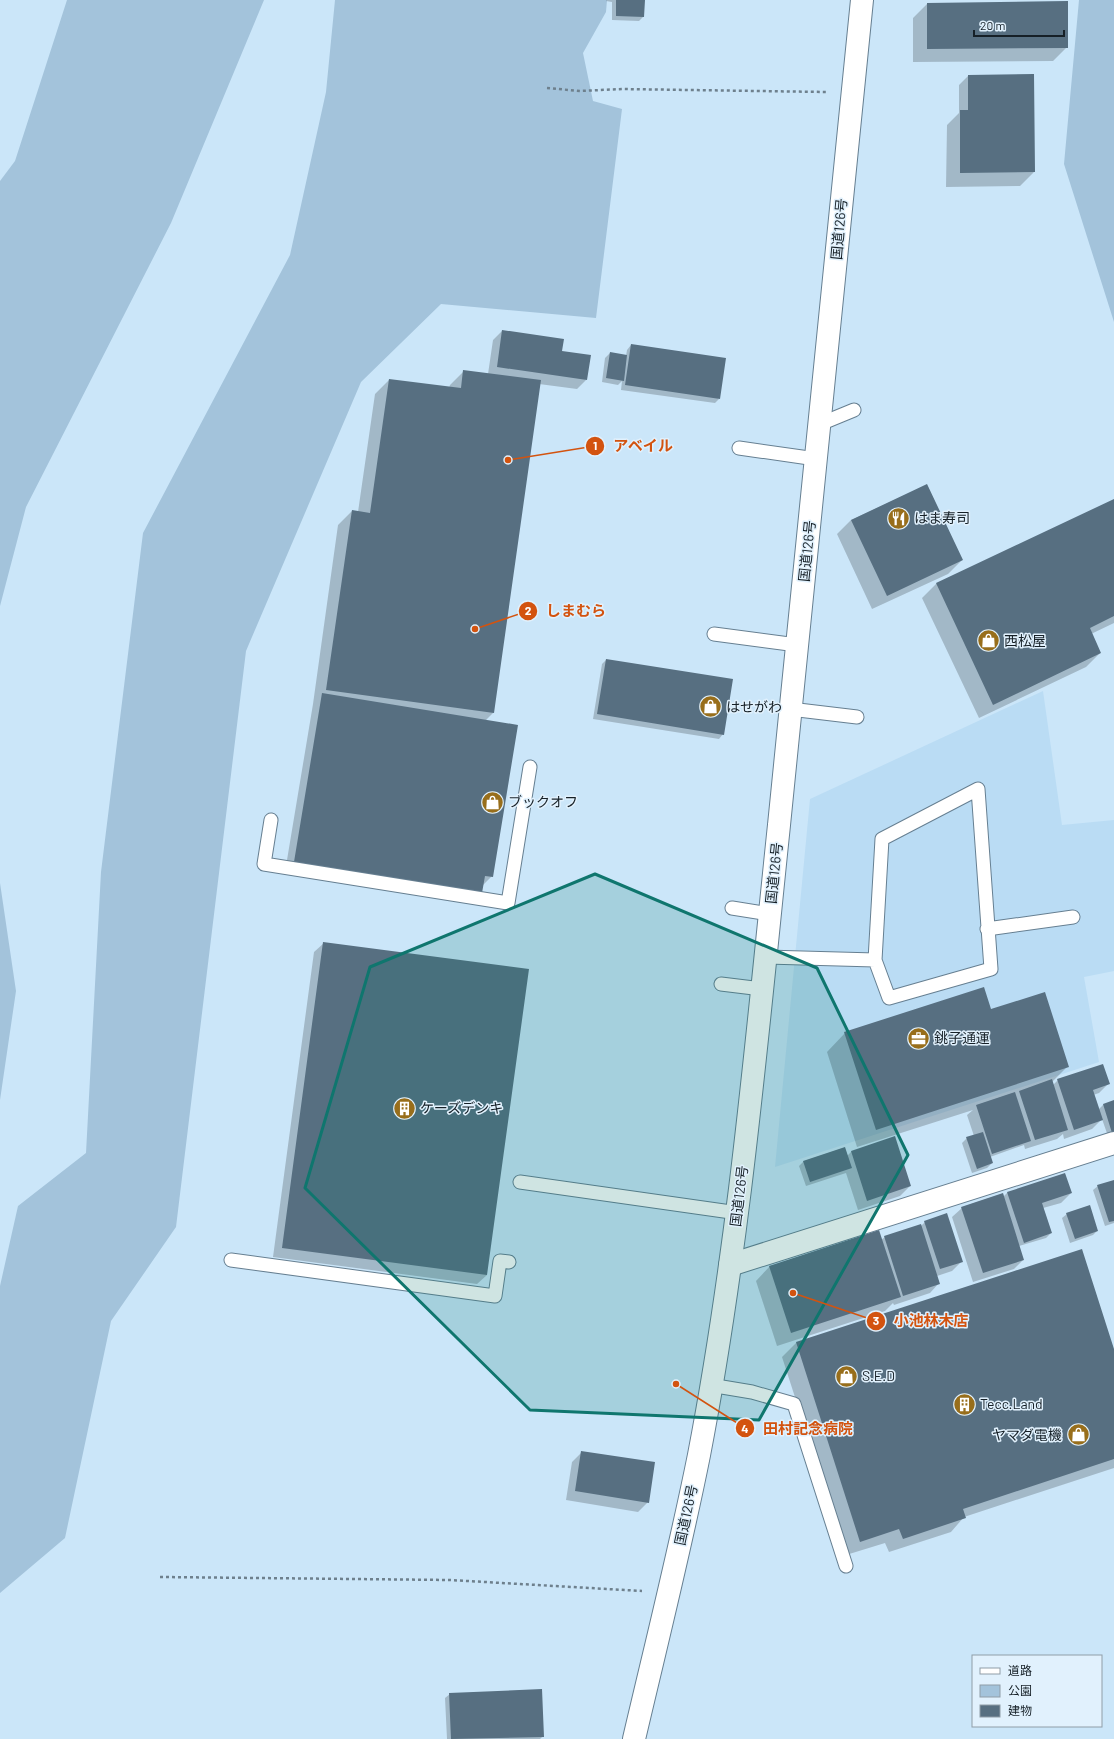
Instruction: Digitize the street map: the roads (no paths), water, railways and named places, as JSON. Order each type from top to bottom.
[{"type":"main road","name":"国道126号","points":[[634,1739],[669,1592],[699,1454],[738,1213],[766,956],[769,914],[862,0]]},
{"type":"main road","points":[[730,1265],[1114,1143]]},
{"type":"lane","points":[[820,424],[854,410]]},
{"type":"lane","points":[[739,448],[816,459]]},
{"type":"lane","points":[[714,634],[797,645]]},
{"type":"lane","points":[[790,709],[857,717]]},
{"type":"lane","points":[[271,820],[264,864],[508,903],[530,767]]},
{"type":"lane","points":[[978,789],[991,969],[889,998],[875,960],[882,839],[978,789]]},
{"type":"lane","points":[[732,908],[769,914]]},
{"type":"lane","points":[[987,929],[1073,917]]},
{"type":"lane","points":[[766,956],[875,960]]},
{"type":"lane","points":[[721,984],[762,989]]},
{"type":"lane","points":[[520,1182],[738,1213]]},
{"type":"lane","points":[[231,1260],[495,1296],[500,1261],[509,1262]]},
{"type":"lane","points":[[710,1385],[752,1392],[794,1404],[846,1566]]},
{"type":"place","name":"アベイル","points":[[508,460]]},
{"type":"place","name":"はま寿司","points":[[898,518]]},
{"type":"place","name":"しまむら","points":[[475,629]]},
{"type":"place","name":"西松屋","points":[[988,641]]},
{"type":"place","name":"はせがわ","points":[[711,707]]},
{"type":"place","name":"ブックオフ","points":[[492,802]]},
{"type":"place","name":"銚子通運","points":[[919,1038]]},
{"type":"place","name":"ケーズデンキ","points":[[405,1108]]},
{"type":"place","name":"小池林木店","points":[[793,1293]]},
{"type":"place","name":"S.E.D","points":[[846,1376]]},
{"type":"place","name":"田村記念病院","points":[[676,1384]]},
{"type":"place","name":"Tecc.Land","points":[[965,1404]]},
{"type":"place","name":"ヤマダ電機","points":[[1078,1435]]}]
